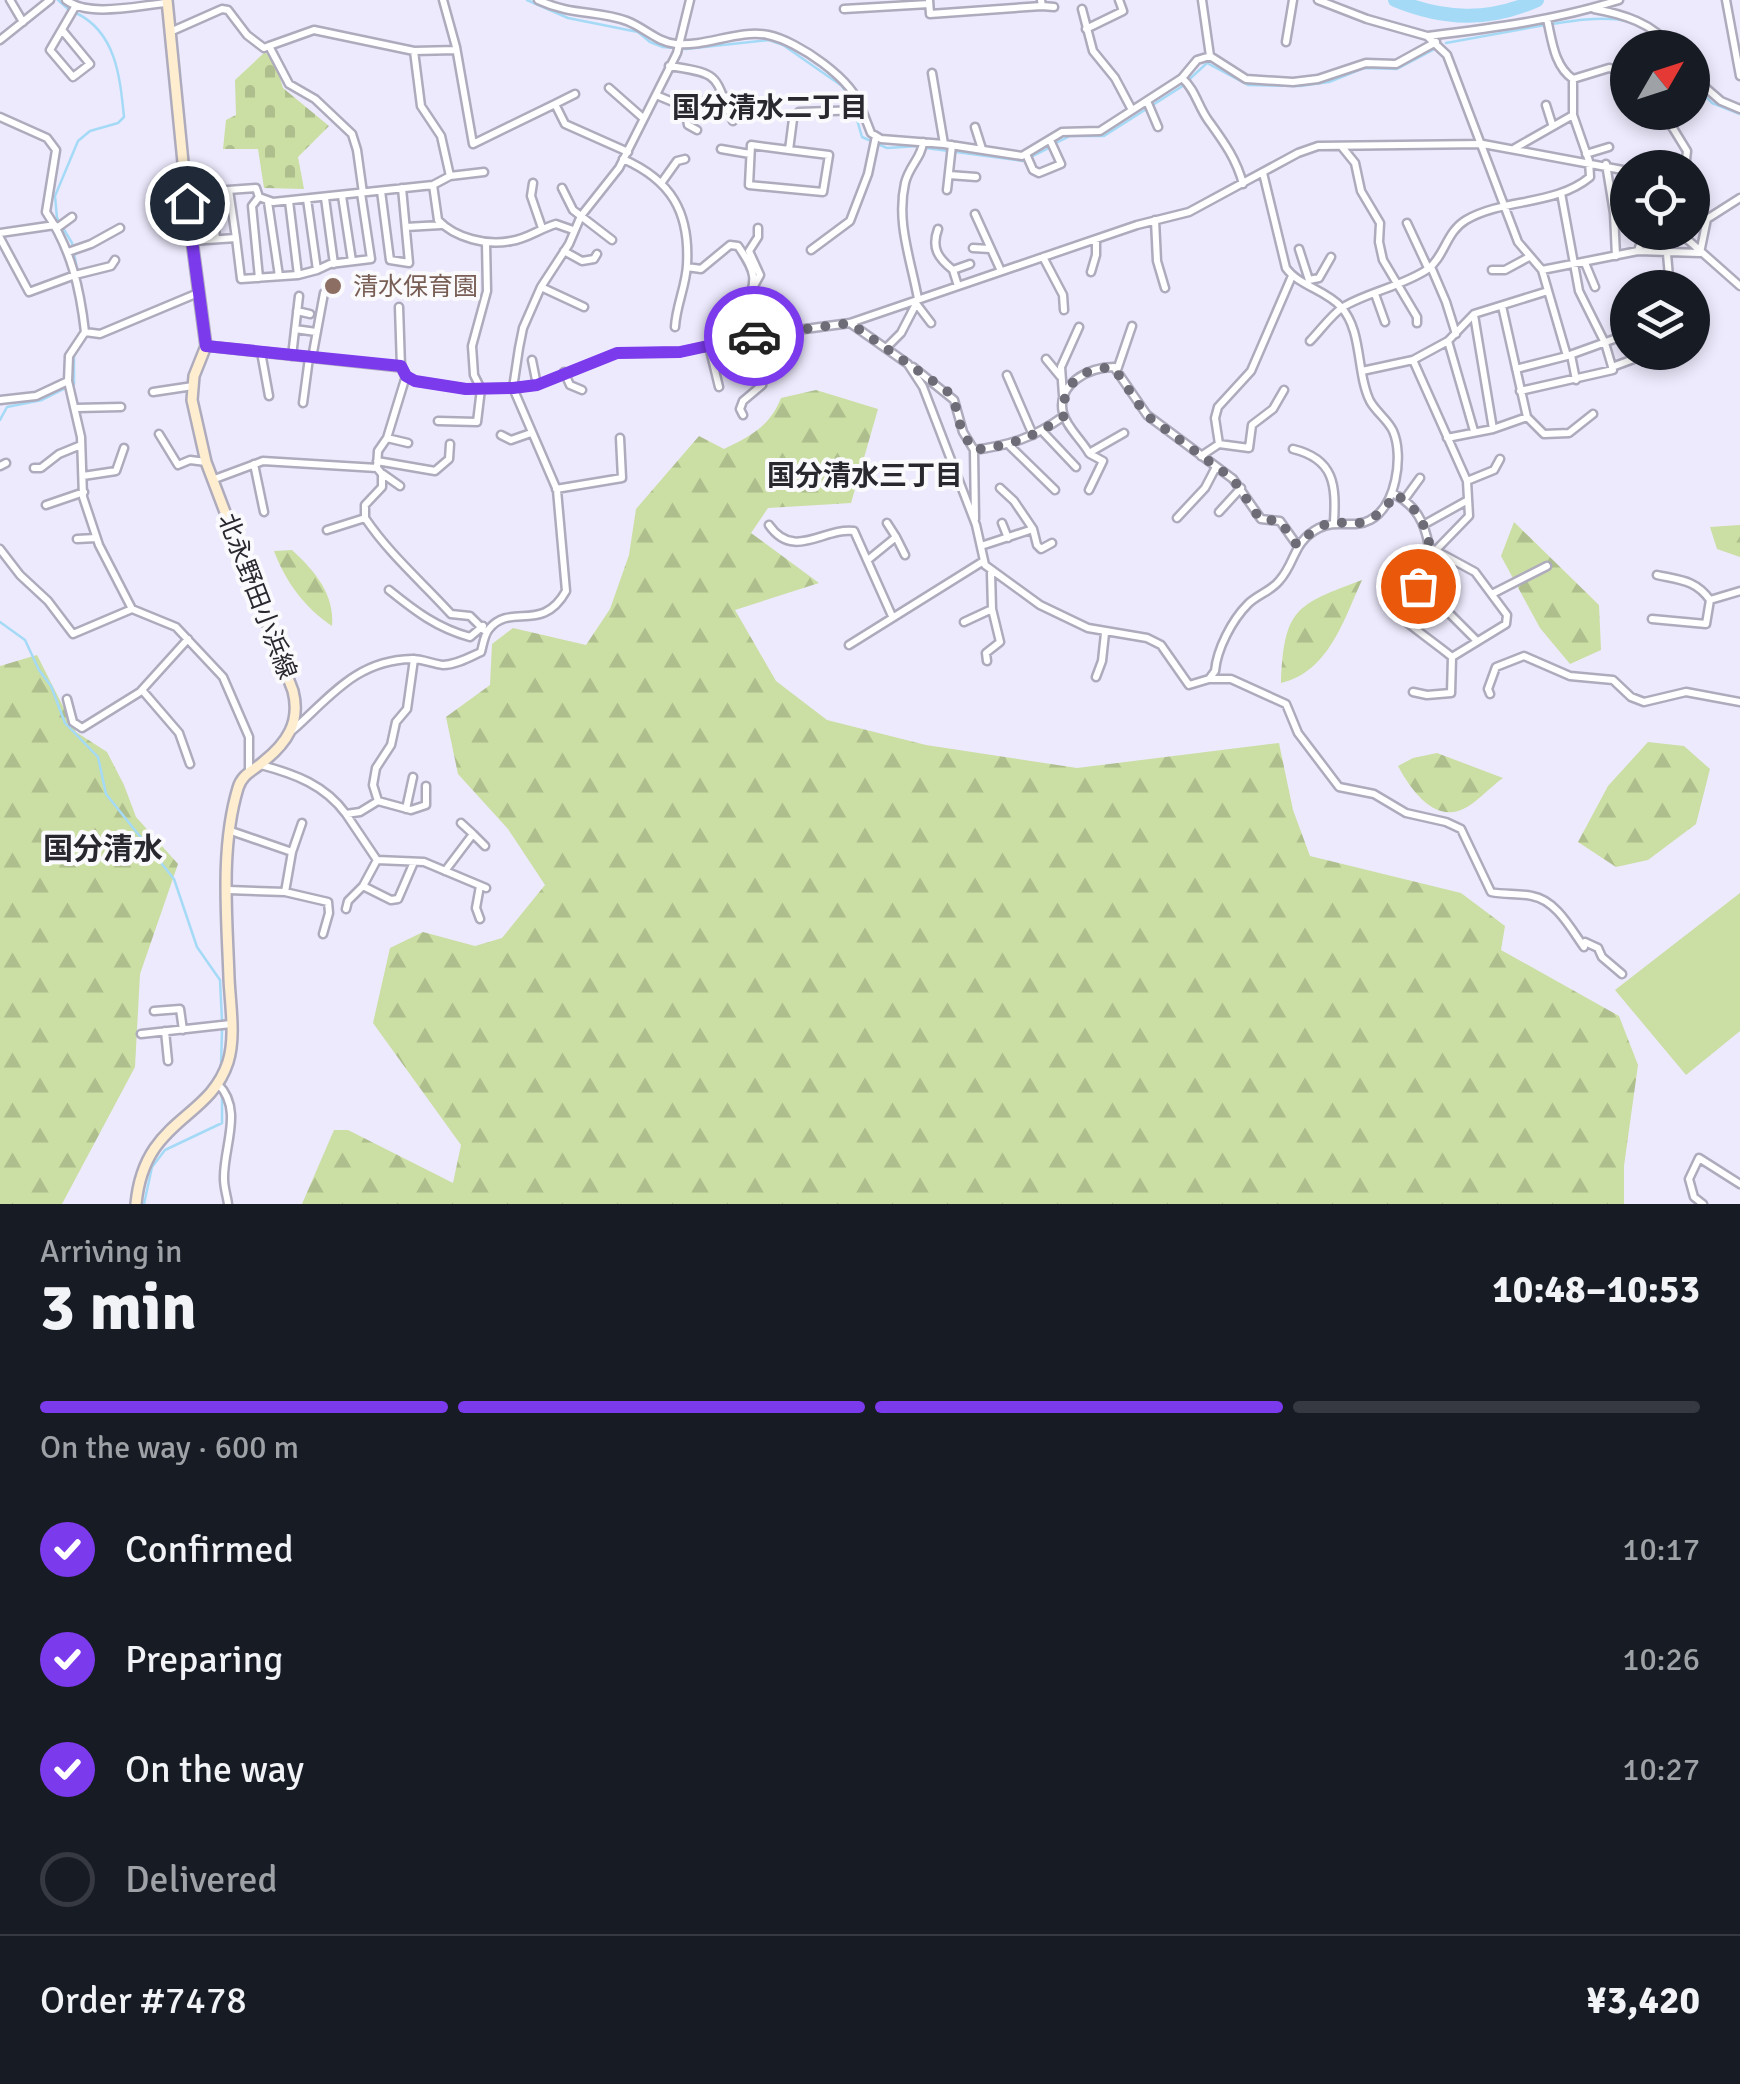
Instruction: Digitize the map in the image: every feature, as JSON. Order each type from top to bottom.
[{"type":"main road","name":"北永野田小浜線","points":[[167,2],[206,346],[192,400],[212,480],[294,690],[296,717],[292,730]]},
{"type":"main road","points":[[136,1204],[141,1168],[149,1154],[217,1083],[228,1062],[228,890],[237,792],[249,770],[261,765],[292,730]]},
{"type":"street","points":[[10,0],[23,22]]},
{"type":"street","points":[[0,40],[50,0]]},
{"type":"street","points":[[66,0],[75,6],[167,2]]},
{"type":"street","points":[[443,0],[473,144],[575,94]]},
{"type":"street","points":[[538,0],[569,13],[628,22],[678,49],[767,35],[804,51],[849,84],[858,96],[857,110],[876,137],[1026,154],[1052,143],[1062,132],[1100,131],[1185,80],[1197,60],[1210,56]]},
{"type":"street","points":[[389,590],[423,618],[447,631],[470,636],[500,619],[534,618],[560,603],[566,591],[556,488],[513,388],[523,328],[581,216],[626,155],[678,49],[690,0]]},
{"type":"street","points":[[1086,29],[1125,14],[1119,0]]},
{"type":"street","points":[[1202,0],[1210,56],[1246,79],[1293,82],[1318,79],[1366,64],[1396,64],[1436,42]]},
{"type":"street","points":[[1286,42],[1293,0]]},
{"type":"street","points":[[1318,0],[1426,36],[1452,62],[1518,242],[1542,270],[1576,380]]},
{"type":"street","points":[[1426,36],[1548,21],[1618,0]]},
{"type":"street","points":[[1726,0],[1740,76]]},
{"type":"street","points":[[844,9],[929,2],[930,14],[1042,3],[1054,7]]},
{"type":"street","points":[[62,30],[90,64],[73,78],[50,50],[75,6]]},
{"type":"street","points":[[1082,8],[1093,51],[1132,110]]},
{"type":"street","points":[[170,32],[222,9],[228,10],[264,48],[314,30],[414,51],[456,50]]},
{"type":"street","points":[[1594,9],[1655,30]]},
{"type":"street","points":[[1548,21],[1555,55],[1565,73],[1574,79]]},
{"type":"street","points":[[229,190],[241,279],[298,275],[334,264],[371,259],[358,150],[352,134],[315,99],[290,84],[270,46]]},
{"type":"street","points":[[414,51],[421,106],[440,136],[450,176]]},
{"type":"street","points":[[670,66],[708,72],[716,78],[733,121]]},
{"type":"street","points":[[1574,79],[1610,68]]},
{"type":"street","points":[[932,73],[950,145],[947,190]]},
{"type":"street","points":[[1310,341],[1342,308],[1430,268],[1451,230],[1467,219],[1561,193],[1590,178],[1573,115],[1574,79]]},
{"type":"street","points":[[1185,80],[1206,119],[1222,135],[1243,184]]},
{"type":"street","points":[[608,88],[643,118]]},
{"type":"street","points":[[1710,91],[1740,109]]},
{"type":"street","points":[[656,95],[685,107],[701,102]]},
{"type":"street","points":[[723,95],[739,105]]},
{"type":"street","points":[[1147,101],[1158,127]]},
{"type":"street","points":[[556,104],[564,124],[626,155],[673,192],[687,267],[675,328]]},
{"type":"street","points":[[1546,105],[1552,124]]},
{"type":"street","points":[[685,107],[688,125],[697,130]]},
{"type":"street","points":[[789,150],[792,119],[799,112],[857,110]]},
{"type":"street","points":[[1514,148],[1573,115]]},
{"type":"street","points":[[0,120],[37,132],[54,144],[46,212],[68,252],[90,333]]},
{"type":"street","points":[[975,127],[982,148]]},
{"type":"street","points":[[810,250],[850,220],[868,174],[876,137]]},
{"type":"street","points":[[923,142],[922,152],[909,167],[901,202],[916,301],[930,323]]},
{"type":"street","points":[[1026,154],[1039,172],[1060,164],[1052,143]]},
{"type":"street","points":[[206,346],[403,371],[415,381],[482,390],[537,385],[617,353],[680,352],[753,336],[850,323],[1096,239],[1189,212],[1318,146],[1483,144],[1587,157],[1610,165]]},
{"type":"street","points":[[751,145],[789,150],[829,155],[824,192],[749,185],[751,145]]},
{"type":"street","points":[[1341,146],[1355,163],[1361,192],[1380,223],[1383,260],[1417,317],[1416,323]]},
{"type":"street","points":[[1587,157],[1609,147]]},
{"type":"street","points":[[720,149],[750,154]]},
{"type":"street","points":[[662,182],[677,161],[685,159]]},
{"type":"street","points":[[1606,164],[1616,256]]},
{"type":"street","points":[[186,193],[256,188],[259,197],[268,202],[288,201],[435,184],[450,176],[484,172]]},
{"type":"street","points":[[1209,680],[1216,656],[1234,625],[1248,604],[1280,581],[1297,545],[1317,528],[1334,522],[1353,524],[1370,520],[1394,494],[1393,431],[1370,401],[1353,332],[1342,308],[1309,282],[1292,276],[1284,260],[1263,174]]},
{"type":"street","points":[[949,175],[976,177]]},
{"type":"street","points":[[534,182],[531,196],[542,228]]},
{"type":"street","points":[[435,184],[448,193]]},
{"type":"street","points":[[435,184],[438,220],[452,232],[486,242],[515,241],[556,224],[573,230]]},
{"type":"street","points":[[382,191],[390,260],[409,262],[402,188]]},
{"type":"street","points":[[562,188],[573,210],[612,240]]},
{"type":"street","points":[[212,191],[216,240]]},
{"type":"street","points":[[1561,193],[1579,291],[1610,360]]},
{"type":"street","points":[[342,196],[352,261]]},
{"type":"street","points":[[259,197],[252,206],[259,278]]},
{"type":"street","points":[[325,198],[334,264]]},
{"type":"street","points":[[1700,253],[1707,220],[1740,198]]},
{"type":"street","points":[[307,199],[317,270]]},
{"type":"street","points":[[288,201],[298,275]]},
{"type":"street","points":[[268,202],[279,276]]},
{"type":"street","points":[[976,214],[1002,271]]},
{"type":"street","points":[[68,219],[56,226],[0,235],[29,292],[111,266],[115,260]]},
{"type":"street","points":[[1155,220],[1157,261],[1164,288]]},
{"type":"street","points":[[1407,223],[1446,302],[1456,334]]},
{"type":"street","points":[[406,227],[442,226]]},
{"type":"street","points":[[68,252],[120,228]]},
{"type":"street","points":[[743,415],[743,401],[762,385],[753,370],[753,336],[745,310],[760,274],[750,247],[758,238],[758,228]]},
{"type":"street","points":[[938,228],[935,248],[940,259],[953,270],[958,286]]},
{"type":"street","points":[[192,241],[236,238]]},
{"type":"street","points":[[1090,272],[1096,239]]},
{"type":"street","points":[[438,421],[478,422],[482,390],[474,376],[472,346],[486,291],[486,242]]},
{"type":"street","points":[[687,267],[701,268],[724,248],[738,246],[753,268],[755,285]]},
{"type":"street","points":[[973,248],[990,249]]},
{"type":"street","points":[[1300,249],[1309,282]]},
{"type":"street","points":[[1697,250],[1740,286]]},
{"type":"street","points":[[564,251],[582,261],[594,259],[597,254]]},
{"type":"street","points":[[1542,270],[1638,251],[1700,253]]},
{"type":"street","points":[[1668,254],[1669,270]]},
{"type":"street","points":[[1492,270],[1505,270],[1528,256]]},
{"type":"street","points":[[1042,257],[1067,295],[1064,310]]},
{"type":"street","points":[[1309,282],[1319,278],[1331,258]]},
{"type":"street","points":[[1601,259],[1605,270]]},
{"type":"street","points":[[1585,263],[1595,287]]},
{"type":"street","points":[[953,270],[970,264]]},
{"type":"street","points":[[1219,444],[1218,407],[1251,372],[1292,276]]},
{"type":"street","points":[[541,287],[584,308]]},
{"type":"street","points":[[1362,371],[1413,360],[1456,334],[1474,314],[1548,290]]},
{"type":"street","points":[[90,333],[100,334],[198,293]]},
{"type":"street","points":[[302,403],[324,293]]},
{"type":"street","points":[[1375,294],[1385,322]]},
{"type":"street","points":[[292,356],[299,296]]},
{"type":"street","points":[[886,348],[901,334],[916,301]]},
{"type":"street","points":[[1502,306],[1526,416],[1544,434],[1569,433],[1594,414]]},
{"type":"street","points":[[399,307],[403,371],[387,438],[378,451],[382,487],[366,505],[365,518],[409,574],[452,614],[470,616],[484,628]]},
{"type":"street","points":[[297,311],[310,314]]},
{"type":"street","points":[[1474,314],[1493,429]]},
{"type":"street","points":[[850,323],[947,391],[954,400],[962,432],[974,450],[972,500],[982,562],[991,572],[1040,606],[1105,633],[1147,638],[1161,645],[1189,685],[1231,679],[1286,704],[1298,732],[1339,787],[1374,794],[1406,813],[1460,829],[1490,892],[1535,896],[1548,904],[1584,948],[1585,942],[1598,948],[1602,957],[1622,974]]},
{"type":"street","points":[[1116,371],[1132,326]]},
{"type":"street","points":[[1079,328],[1061,367],[1061,377],[1064,416],[1089,453],[1107,463],[1091,478],[1089,490]]},
{"type":"street","points":[[295,329],[316,332]]},
{"type":"street","points":[[90,333],[69,356],[68,380],[76,408],[87,515],[132,609],[166,622],[188,639],[223,677],[249,736],[249,770]]},
{"type":"street","points":[[1448,340],[1474,431]]},
{"type":"street","points":[[1516,368],[1569,356],[1610,341]]},
{"type":"street","points":[[709,346],[720,387]]},
{"type":"street","points":[[261,352],[269,396]]},
{"type":"street","points":[[1046,359],[1061,377]]},
{"type":"street","points":[[532,360],[537,385]]},
{"type":"street","points":[[1413,360],[1466,481],[1469,516],[1394,580],[1395,612],[1452,657]]},
{"type":"street","points":[[908,364],[928,398],[976,526]]},
{"type":"street","points":[[1064,396],[1069,385],[1082,375],[1101,367],[1116,371],[1146,415],[1241,488],[1260,519],[1280,521],[1297,545]]},
{"type":"street","points":[[1520,391],[1613,370]]},
{"type":"street","points":[[564,372],[570,385],[582,390]]},
{"type":"street","points":[[1007,374],[1033,435]]},
{"type":"street","points":[[0,400],[36,396],[68,380]]},
{"type":"street","points":[[153,392],[193,386]]},
{"type":"street","points":[[1201,456],[1219,444],[1249,448],[1252,425],[1273,409],[1284,390]]},
{"type":"street","points":[[76,408],[121,407]]},
{"type":"street","points":[[974,450],[1010,446],[1064,416]]},
{"type":"street","points":[[1447,438],[1493,429],[1526,416]]},
{"type":"street","points":[[1042,431],[1076,468]]},
{"type":"street","points":[[501,436],[511,440],[531,433]]},
{"type":"street","points":[[1089,453],[1124,433]]},
{"type":"street","points":[[159,434],[178,466],[190,460],[206,462]]},
{"type":"street","points":[[387,438],[408,442]]},
{"type":"street","points":[[556,488],[622,478],[620,438]]},
{"type":"street","points":[[212,480],[272,461],[436,471],[449,459],[450,444]]},
{"type":"street","points":[[34,468],[41,468],[59,454],[81,445]]},
{"type":"street","points":[[1010,446],[1055,490]]},
{"type":"street","points":[[83,476],[116,471],[124,448]]},
{"type":"street","points":[[1293,448],[1320,462],[1336,484],[1334,522]]},
{"type":"street","points":[[1466,481],[1494,470],[1500,460]]},
{"type":"street","points":[[254,464],[264,512]]},
{"type":"street","points":[[1178,518],[1205,488],[1216,467]]},
{"type":"street","points":[[378,468],[400,486]]},
{"type":"street","points":[[1404,500],[1420,478]]},
{"type":"street","points":[[1000,488],[1033,529],[1037,545],[1041,549],[1052,543]]},
{"type":"street","points":[[1219,512],[1241,488]]},
{"type":"street","points":[[46,505],[84,492]]},
{"type":"street","points":[[1394,494],[1425,524],[1433,549],[1475,572],[1508,616],[1506,624],[1452,657]]},
{"type":"street","points":[[1425,524],[1469,500]]},
{"type":"street","points":[[326,530],[365,518]]},
{"type":"street","points":[[887,523],[905,555]]},
{"type":"street","points":[[1002,524],[1008,538]]},
{"type":"street","points":[[769,526],[786,541],[808,543],[854,531],[892,616]]},
{"type":"street","points":[[980,546],[1033,529]]},
{"type":"street","points":[[869,559],[896,537]]},
{"type":"street","points":[[77,539],[96,538]]},
{"type":"street","points":[[0,549],[73,634],[132,609]]},
{"type":"street","points":[[848,645],[982,562]]},
{"type":"street","points":[[1492,594],[1547,566]]},
{"type":"street","points":[[987,661],[986,653],[1000,642],[992,609],[991,572]]},
{"type":"street","points":[[1401,573],[1435,599],[1476,640]]},
{"type":"street","points":[[1652,619],[1706,624],[1710,600],[1700,586],[1690,581],[1657,576]]},
{"type":"street","points":[[1710,600],[1740,591]]},
{"type":"street","points":[[964,622],[992,609]]},
{"type":"street","points":[[292,730],[343,683],[368,666],[414,659],[446,665],[466,659],[481,652],[484,628]]},
{"type":"street","points":[[1096,677],[1105,633]]},
{"type":"street","points":[[66,700],[76,727],[82,728],[142,690],[188,639]]},
{"type":"street","points":[[1490,694],[1488,689],[1496,667],[1524,656],[1570,676],[1613,680],[1631,697],[1644,702],[1686,692],[1740,702]]},
{"type":"street","points":[[1413,692],[1451,693],[1452,657]]},
{"type":"street","points":[[378,801],[373,785],[376,768],[391,744],[396,722],[407,709],[414,659]]},
{"type":"street","points":[[142,690],[178,733],[190,764]]},
{"type":"street","points":[[261,765],[292,773],[329,793],[377,860]]},
{"type":"street","points":[[406,809],[413,777]]},
{"type":"street","points":[[378,801],[406,809],[426,804],[426,786]]},
{"type":"street","points":[[346,814],[378,801]]},
{"type":"street","points":[[461,822],[485,846]]},
{"type":"street","points":[[285,892],[302,824]]},
{"type":"street","points":[[231,831],[292,852]]},
{"type":"street","points":[[445,871],[473,834]]},
{"type":"street","points":[[377,860],[414,862],[483,887],[476,908],[480,920]]},
{"type":"street","points":[[346,910],[348,901],[363,886],[377,860]]},
{"type":"street","points":[[363,886],[391,900],[398,899],[414,862]]},
{"type":"street","points":[[228,890],[285,892],[328,902],[323,934]]},
{"type":"street","points":[[154,1011],[180,1009],[183,1030]]},
{"type":"street","points":[[141,1034],[229,1025]]},
{"type":"street","points":[[165,1032],[168,1060]]},
{"type":"street","points":[[217,1083],[227,1093],[232,1108],[223,1183],[228,1204]]},
{"type":"street","points":[[1703,1204],[1694,1197],[1689,1179],[1700,1158],[1740,1184]]},
{"type":"green space","points":[[265,52],[275,62],[283,88],[329,126],[298,157],[304,189],[264,188],[258,149],[223,149],[226,120],[236,115],[235,80]]},
{"type":"green space","points":[[816,390],[878,409],[851,503],[768,508],[751,533],[819,583],[735,610],[776,681],[827,720],[926,745],[1077,768],[1279,743],[1293,810],[1310,856],[1461,893],[1505,926],[1501,950],[1619,1016],[1638,1065],[1624,1166],[1624,1204],[302,1204],[334,1130],[348,1130],[453,1183],[461,1145],[373,1023],[390,948],[423,932],[475,946],[502,938],[545,885],[508,829],[458,774],[446,717],[490,685],[492,644],[513,628],[586,645],[610,609],[629,555],[636,509],[699,436],[724,449],[759,429],[781,398]]},
{"type":"green space","points":[[1514,522],[1599,605],[1601,650],[1570,664],[1540,628],[1501,556]]},
{"type":"green space","points":[[1740,525],[1740,557],[1717,549],[1710,527]]},
{"type":"green space","points":[[292,550],[322,584],[330,604],[332,626],[297,593],[274,551]]},
{"type":"green space","points":[[1362,580],[1323,656],[1298,677],[1281,683],[1286,639],[1298,613],[1322,596]]},
{"type":"green space","points":[[37,655],[76,732],[107,752],[136,817],[178,864],[140,974],[135,1067],[62,1204],[0,1204],[0,666]]},
{"type":"green space","points":[[1648,742],[1684,746],[1710,769],[1696,824],[1648,860],[1616,867],[1578,842],[1608,786]]},
{"type":"green space","points":[[1437,753],[1503,778],[1464,809],[1438,810],[1414,791],[1398,766]]},
{"type":"green space","points":[[1740,893],[1740,1031],[1686,1075],[1615,990]]},
{"type":"waterway","points":[[58,0],[68,9]]},
{"type":"waterway","points":[[527,0],[568,18],[638,32],[663,47],[686,49],[769,40],[783,45],[842,86],[851,99],[862,137],[887,148],[918,146]]},
{"type":"waterway","points":[[1395,0],[1431,12],[1466,16],[1501,12],[1537,0]]},
{"type":"waterway","points":[[76,13],[89,21],[108,44],[118,72],[124,117],[118,123],[90,131],[78,141],[55,196],[57,218],[72,243],[78,274]]},
{"type":"waterway","points":[[1552,24],[1614,19],[1647,30]]},
{"type":"waterway","points":[[1446,43],[1545,25]]},
{"type":"waterway","points":[[1056,143],[1070,136],[1104,136],[1181,87],[1207,63],[1248,85],[1300,86],[1329,82],[1364,68],[1397,69],[1433,50]]},
{"type":"waterway","points":[[1710,101],[1740,114]]},
{"type":"waterway","points":[[926,148],[1023,161],[1049,148]]},
{"type":"waterway","points":[[0,420],[7,407],[42,400],[74,384],[74,356],[81,344]]},
{"type":"waterway","points":[[0,622],[25,640],[51,686],[65,723],[98,757],[106,794],[174,879],[197,947],[220,980],[222,1021]]},
{"type":"waterway","points":[[221,1066],[222,1029]]},
{"type":"waterway","points":[[144,1204],[152,1167],[165,1150],[222,1123],[222,1094]]},
{"type":"way so far","points":[[754,336],[850,323],[947,391],[954,400],[962,432],[974,450],[1010,446],[1042,431],[1064,416],[1062,401],[1069,385],[1101,367],[1114,368],[1146,415],[1233,479],[1260,519],[1280,521],[1297,545],[1317,528],[1334,522],[1353,524],[1370,520],[1394,494],[1410,502],[1413,512],[1425,524],[1430,547],[1401,573],[1418,586]]},
{"type":"place","name":"清水保育園","points":[[333,286]]},
{"type":"district","name":"国分清水二丁目","points":[[770,107]]},
{"type":"district","name":"国分清水三丁目","points":[[865,475]]},
{"type":"district","name":"国分清水","points":[[103,849]]},
{"type":"route","points":[[187,203],[206,346],[401,366],[406,376],[415,381],[482,390],[537,385],[617,353],[680,352],[754,336]]}]
